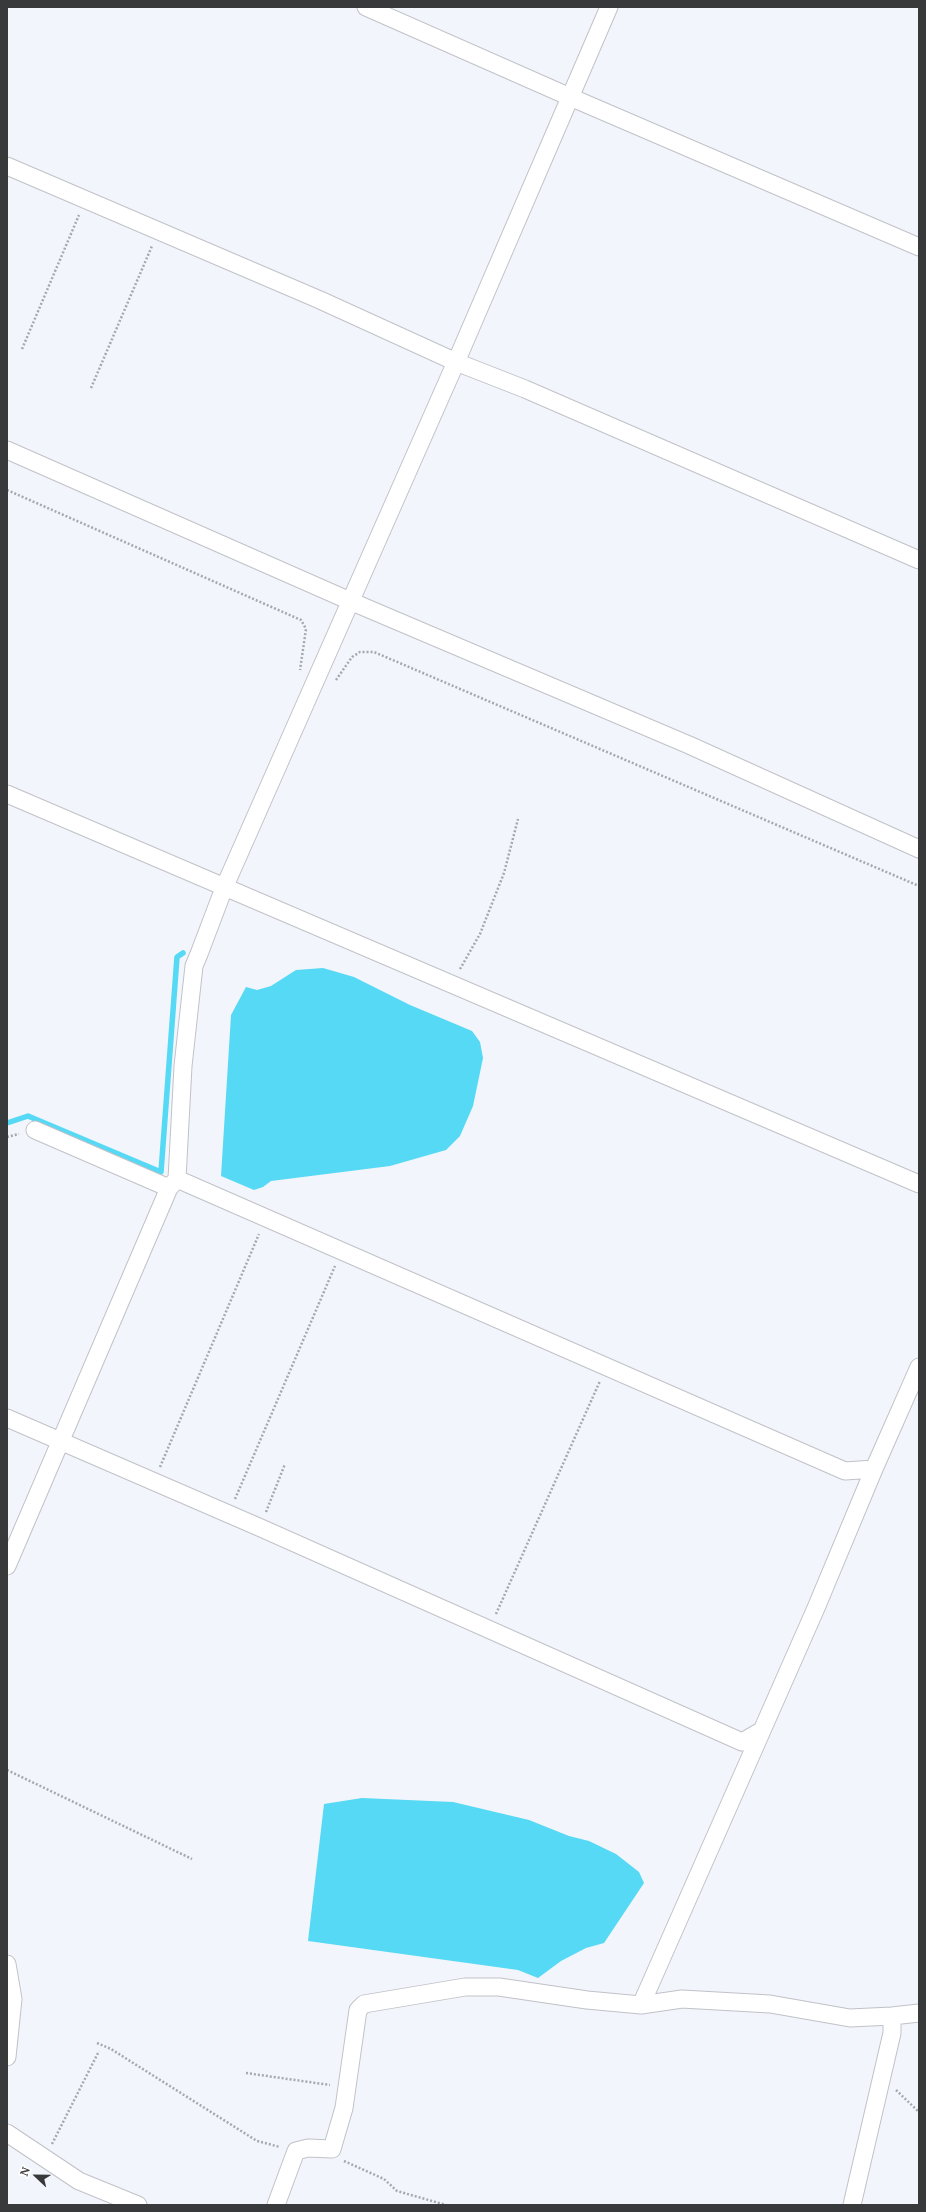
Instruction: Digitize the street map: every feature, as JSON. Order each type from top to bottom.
[{"type":"street","points":[[366,7],[570,97],[919,247]]},
{"type":"street","points":[[7,1566],[173,1184],[183,1066],[194,966],[224,888],[456,362],[609,7]]},
{"type":"street","points":[[7,166],[159,231],[456,362],[533,392],[919,560]]},
{"type":"street","points":[[7,450],[350,601],[689,745],[919,849]]},
{"type":"street","points":[[7,794],[448,984],[919,1184]]},
{"type":"street","points":[[35,1130],[173,1184],[266,1217],[845,1471],[874,1469]]},
{"type":"street","points":[[641,2005],[816,1608],[874,1469],[919,1367]]},
{"type":"street","points":[[7,1418],[261,1528],[742,1742],[761,1731]]},
{"type":"street","points":[[7,1964],[13,1999],[7,2057]]},
{"type":"street","points":[[276,2205],[296,2151],[308,2148],[332,2149],[344,2108],[358,2010],[364,2004],[465,1987],[499,1987],[587,2000],[641,2005],[682,1999],[770,2004],[850,2018],[919,2013]]},
{"type":"street","points":[[852,2205],[892,2033],[892,2016]]},
{"type":"street","points":[[7,2133],[79,2181],[138,2205]]},
{"type":"path","points":[[22,349],[85,199]]},
{"type":"path","points":[[91,388],[159,231]]},
{"type":"path","points":[[7,490],[301,620],[306,629],[298,677]]},
{"type":"path","points":[[331,686],[352,657],[360,652],[374,652],[919,886]]},
{"type":"path","points":[[448,984],[469,956],[480,934],[504,874],[518,819]]},
{"type":"path","points":[[153,1482],[266,1217]]},
{"type":"path","points":[[229,1514],[341,1251]]},
{"type":"path","points":[[490,1630],[606,1366]]},
{"type":"path","points":[[261,1528],[285,1464]]},
{"type":"path","points":[[7,1770],[192,1859]]},
{"type":"path","points":[[97,2043],[111,2049],[180,2094],[258,2140],[296,2151]]},
{"type":"path","points":[[43,2157],[54,2140],[99,2051]]},
{"type":"path","points":[[246,2073],[347,2088]]},
{"type":"path","points":[[881,2081],[894,2089],[919,2112]]},
{"type":"path","points":[[332,2149],[337,2158],[384,2179],[397,2191],[446,2205]]},
{"type":"water","points":[[323,968],[354,977],[410,1005],[472,1031],[480,1042],[483,1058],[473,1106],[460,1136],[446,1150],[390,1166],[271,1181],[263,1187],[254,1190],[221,1176],[231,1015],[246,987],[257,990],[271,986],[296,970]]},
{"type":"water","points":[[362,1798],[453,1802],[529,1820],[569,1836],[589,1841],[616,1854],[639,1872],[644,1883],[604,1943],[586,1948],[561,1961],[538,1978],[518,1970],[308,1941],[324,1804]]},
{"type":"waterway","points":[[7,1123],[28,1116],[161,1172],[177,957],[183,953]]}]
